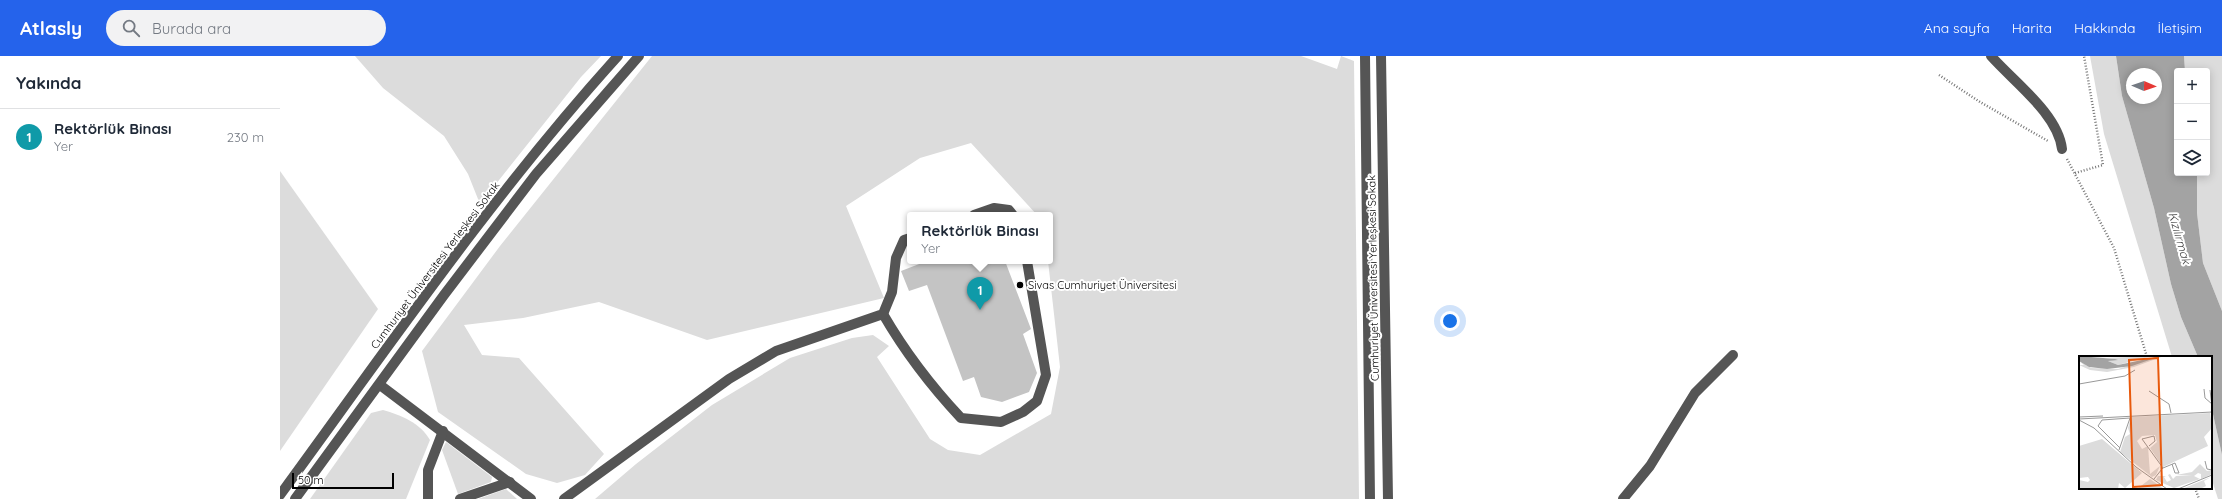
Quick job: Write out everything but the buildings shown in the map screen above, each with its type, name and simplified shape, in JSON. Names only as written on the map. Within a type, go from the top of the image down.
[{"type":"street","name":"Cumhuriyet Üniversitesi Yerleşkesi Sokak","points":[[280,495],[522,168],[576,103],[618,56]]},
{"type":"street","points":[[295,499],[380,385],[444,295],[536,174],[640,56]]},
{"type":"street","name":"Cumhuriyet Üniversitesi Yerleşkesi Sokak","points":[[1364,56],[1370,499]]},
{"type":"street","name":"Cumhuriyet Üniversitesi Yerleşkesi Sokak","points":[[1381,56],[1388,499]]},
{"type":"street","points":[[1991,56],[2054,125],[2061,140],[2062,149]]},
{"type":"street","points":[[983,212],[994,208],[1009,210],[1011,212]]},
{"type":"street","points":[[564,499],[729,379],[776,351],[883,314],[892,292],[896,258],[904,240],[907,239]]},
{"type":"street","points":[[883,314],[899,341],[932,387],[961,418],[1001,422],[1023,412],[1037,401],[1046,376],[1027,264]]},
{"type":"street","points":[[1624,499],[1650,466],[1695,393],[1733,355]]},
{"type":"street","points":[[380,385],[444,431],[531,499]]},
{"type":"street","points":[[428,499],[428,470],[444,431]]},
{"type":"street","points":[[460,499],[510,482]]},
{"type":"path","points":[[2075,173],[2103,165],[2084,56]]},
{"type":"path","points":[[1939,75],[1980,102],[2062,149],[2114,248],[2147,356]]},
{"type":"path","points":[[2195,489],[2199,499]]},
{"type":"shaded area","points":[[355,56],[601,56],[581,77],[480,204],[468,174],[444,136],[383,88]]},
{"type":"shaded area","points":[[652,56],[1301,56],[1337,69],[1341,56],[1354,61],[1359,499],[595,499],[636,464],[712,405],[790,358],[852,338],[873,335],[889,346],[877,357],[930,439],[948,450],[980,455],[1051,414],[1060,367],[1048,264],[1053,264],[1053,212],[1034,212],[971,143],[920,158],[846,206],[884,298],[707,340],[599,302],[523,318],[464,325],[482,355],[519,358],[604,454],[585,475],[557,483],[526,474],[438,412],[422,351],[500,246]]},
{"type":"shaded area","points":[[2090,56],[2116,56],[2122,96],[2154,208],[2171,284],[2181,317],[2198,356],[2172,356],[2104,134]]},
{"type":"shaded area","points":[[2184,56],[2222,56],[2222,311],[2203,263],[2197,213],[2197,176],[2210,176],[2210,68],[2185,68]]},
{"type":"shaded area","points":[[280,171],[378,309],[280,451]]},
{"type":"shaded area","points":[[383,410],[410,420],[426,434],[430,440],[406,499],[310,499],[371,413]]},
{"type":"shaded area","points":[[2212,410],[2222,455],[2222,499],[2218,499],[2212,480]]},
{"type":"shaded area","points":[[446,442],[492,477],[491,482],[458,494],[442,450]]},
{"type":"shaded area","points":[[506,489],[517,499],[478,499]]},
{"type":"water","name":"Kızılırmak","points":[[2116,56],[2184,56],[2185,68],[2174,68],[2174,176],[2197,176],[2197,213],[2203,263],[2222,311],[2222,455],[2212,410],[2212,356],[2198,356],[2181,317],[2171,284],[2154,208],[2122,96]]},
{"type":"place","name":"Sivas Cumhuriyet Üniversitesi","points":[[1020,285]]},
{"type":"place","name":"Rektörlük Binası","points":[[980,310]]}]
